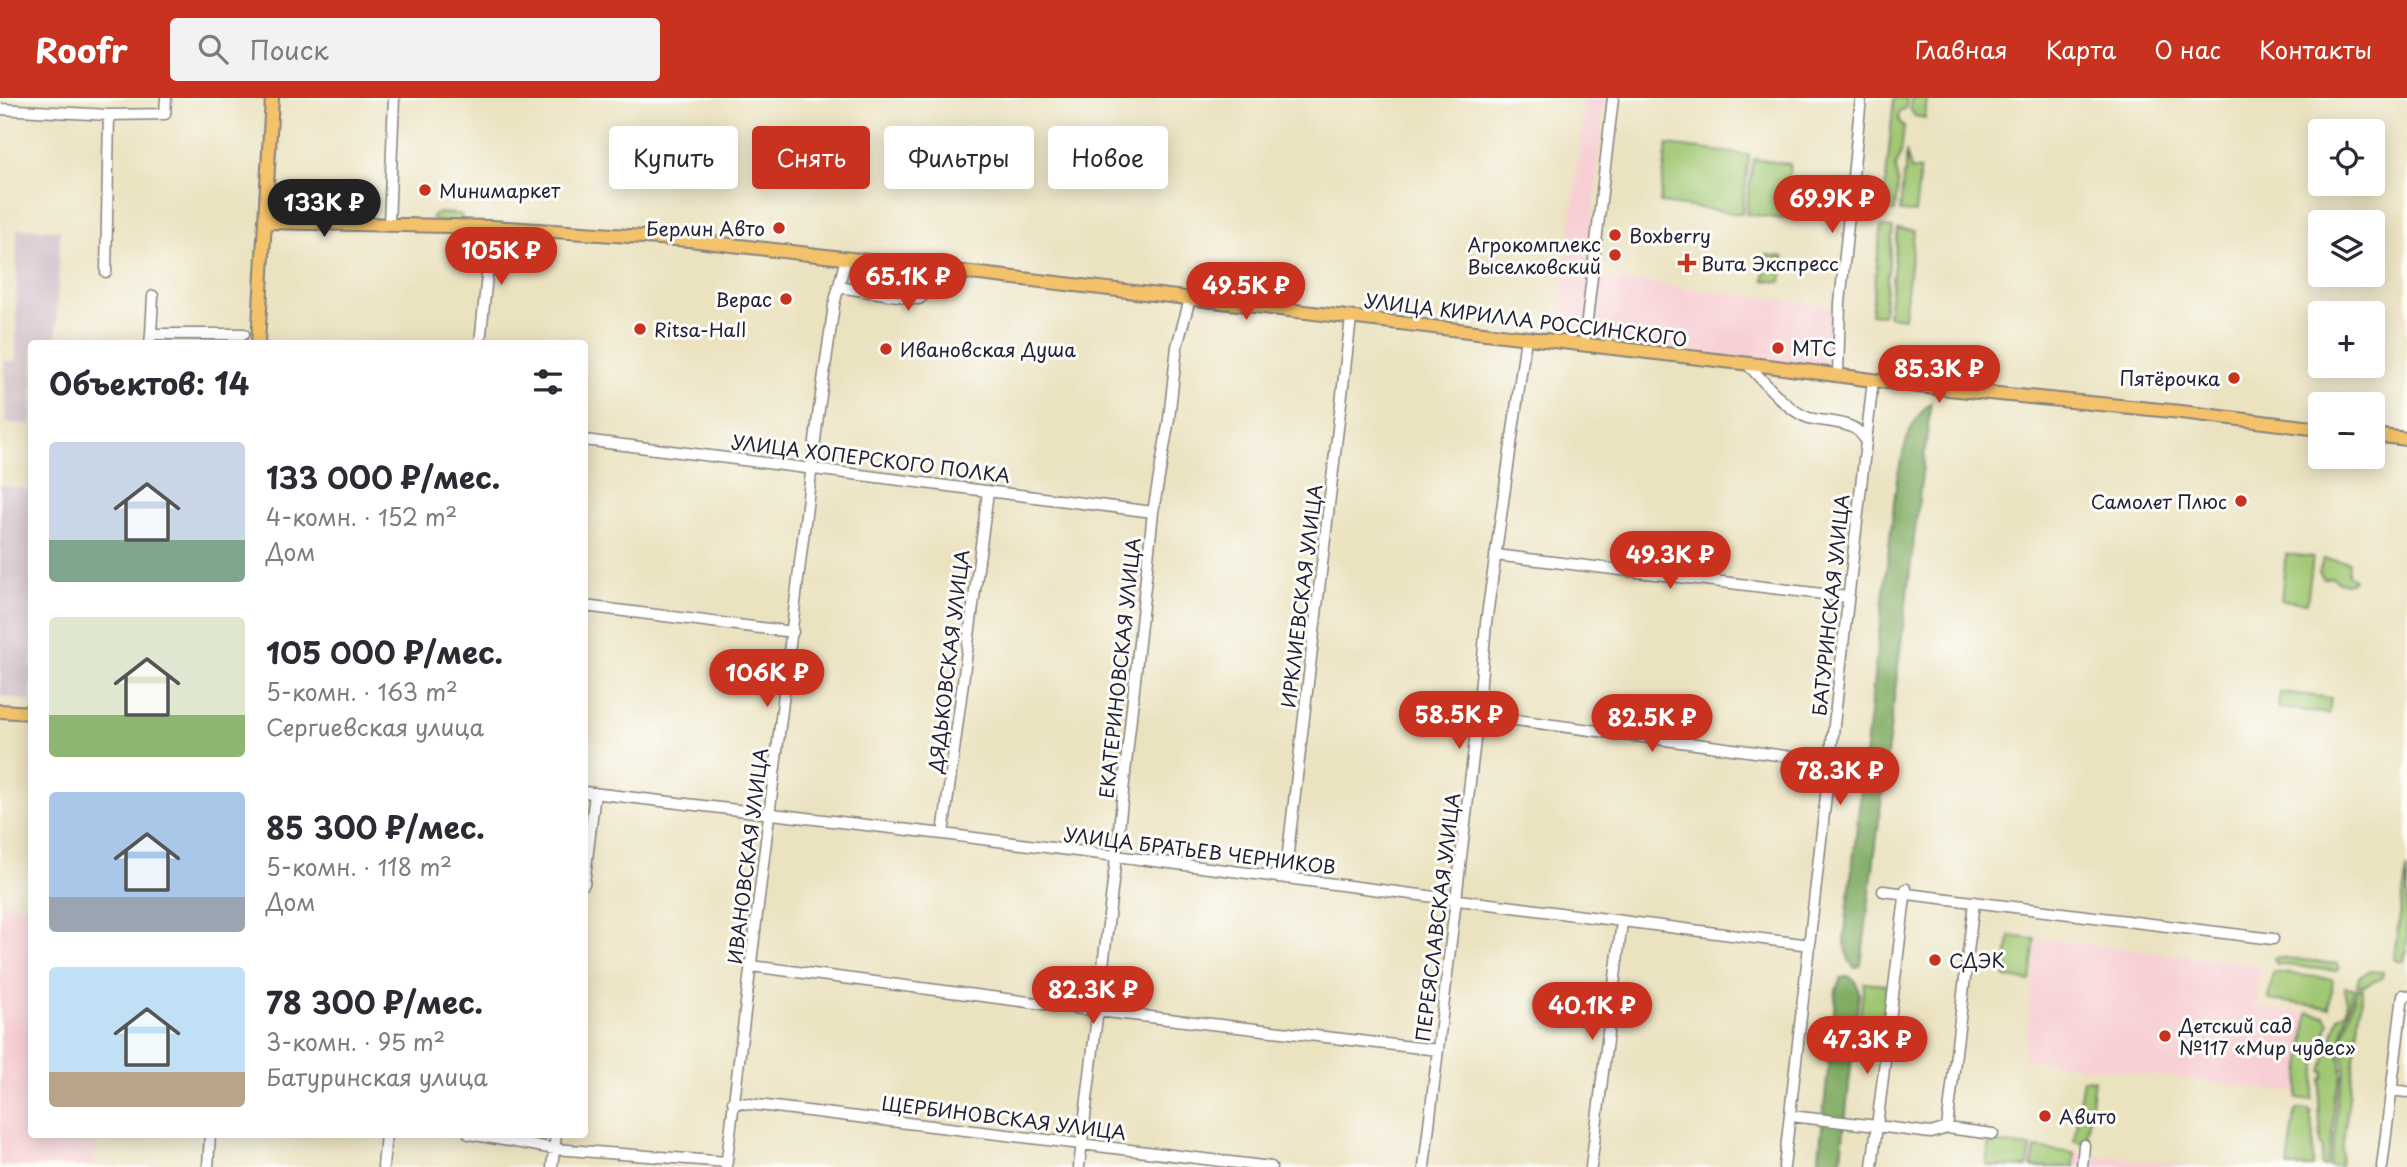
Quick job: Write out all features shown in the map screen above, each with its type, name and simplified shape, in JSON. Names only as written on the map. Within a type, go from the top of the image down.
[{"type":"main road","points":[[258,340],[272,98]]},
{"type":"main road","name":"УЛИЦА КИРИЛЛА РОССИНСКОГО","points":[[265,222],[492,227],[654,237],[1873,380],[2308,428]]},
{"type":"main road","points":[[2385,436],[2407,439]]},
{"type":"main road","points":[[0,711],[28,713]]},
{"type":"street","points":[[0,109],[109,115],[166,114],[166,98]]},
{"type":"street","points":[[389,224],[394,98]]},
{"type":"street","points":[[1584,345],[1613,98]]},
{"type":"street","points":[[1838,375],[1840,303],[1861,98]]},
{"type":"street","points":[[106,272],[109,115]]},
{"type":"street","points":[[480,340],[492,227]]},
{"type":"street","name":"ИВАНОВСКАЯ УЛИЦА","points":[[727,1165],[827,348],[846,258]]},
{"type":"street","points":[[838,288],[919,299],[936,285],[937,269]]},
{"type":"street","points":[[153,296],[150,338],[243,334]]},
{"type":"street","name":"ЕКАТЕРИНОВСКАЯ УЛИЦА","points":[[1079,1167],[1153,512],[1169,419],[1177,346],[1190,299]]},
{"type":"street","name":"ИРКЛИЕВСКАЯ УЛИЦА","points":[[1285,878],[1351,318]]},
{"type":"street","name":"ПЕРЕЯСЛАВСКАЯ УЛИЦА","points":[[1424,1167],[1457,901],[1486,623],[1526,338]]},
{"type":"street","points":[[1747,364],[1798,414],[1848,426],[1858,431],[1866,443]]},
{"type":"street","name":"БАТУРИНСКАЯ УЛИЦА","points":[[1784,1167],[1873,380]]},
{"type":"street","name":"УЛИЦА ХОПЕРСКОГО ПОЛКА","points":[[588,440],[1153,512]]},
{"type":"street","name":"ДЯДЬКОВСКАЯ УЛИЦА","points":[[943,834],[988,492]]},
{"type":"street","points":[[1495,555],[1849,597]]},
{"type":"street","points":[[588,606],[793,632]]},
{"type":"street","points":[[1478,715],[1830,762]]},
{"type":"street","points":[[588,823],[590,793]]},
{"type":"street","name":"УЛИЦА БРАТЬЕВ ЧЕРНИКОВ","points":[[590,793],[943,834],[1810,946]]},
{"type":"street","points":[[1883,891],[1905,891],[2273,939]]},
{"type":"street","points":[[1872,1167],[1905,891]]},
{"type":"street","points":[[1947,1128],[1974,902]]},
{"type":"street","points":[[1591,1167],[1622,922]]},
{"type":"street","points":[[751,966],[1098,1011],[1438,1050]]},
{"type":"street","points":[[2382,1167],[2405,995]]},
{"type":"street","points":[[2391,1090],[2407,1092]]},
{"type":"street","name":"ЩЕРБИНОВСКАЯ УЛИЦА","points":[[733,1102],[1271,1167]]},
{"type":"street","points":[[1791,1116],[1931,1132],[1947,1128],[1993,1134]]},
{"type":"street","points":[[208,1167],[210,1138]]},
{"type":"street","points":[[383,1167],[386,1138]]},
{"type":"street","points":[[492,1138],[555,1149],[727,1165]]},
{"type":"street","points":[[552,1167],[556,1138]]},
{"type":"street","points":[[2081,1167],[2084,1145]]},
{"type":"shaded area","points":[[1585,98],[1605,98],[1586,276],[1834,306],[1836,363],[1830,368],[1562,335],[1558,330]]},
{"type":"shaded area","points":[[17,228],[60,230],[56,340],[28,340],[28,424],[6,423],[5,361],[16,361]]},
{"type":"shaded area","points":[[0,485],[28,490],[28,701],[0,696]]},
{"type":"shaded area","points":[[0,903],[28,906],[28,1138],[97,1138],[93,1167],[0,1167]]},
{"type":"shaded area","name":"Детский сад №117 «Мир чудес»","points":[[2038,938],[2261,965],[2256,1007],[2308,1013],[2298,1093],[2023,1059]]},
{"type":"shaded area","points":[[1988,1142],[2195,1167],[1985,1167]]},
{"type":"green space","points":[[1894,98],[1907,98],[1906,108],[1898,116],[1904,126],[1901,153],[1896,167],[1898,185],[1895,211],[1883,210]]},
{"type":"green space","points":[[1911,98],[1927,98],[1925,118],[1915,116],[1910,109]]},
{"type":"green space","points":[[1667,145],[1749,155],[1742,214],[1660,203]]},
{"type":"green space","points":[[1906,151],[1911,169],[1920,170],[1915,213],[1900,212]]},
{"type":"green space","points":[[1753,159],[1790,164],[1783,219],[1746,214]]},
{"type":"green space","points":[[437,213],[458,214],[462,216],[462,223],[433,221],[432,216]]},
{"type":"green space","points":[[1881,227],[1893,228],[1883,315],[1871,314]]},
{"type":"green space","points":[[1898,229],[1914,231],[1904,318],[1888,316]]},
{"type":"green space","points":[[1766,255],[1784,257],[1781,282],[1764,280]]},
{"type":"green space","points":[[1931,402],[1861,965],[1855,968],[1849,961],[1844,939],[1897,477],[1912,427]]},
{"type":"green space","points":[[2286,554],[2313,557],[2307,603],[2281,600]]},
{"type":"green space","points":[[2323,559],[2349,562],[2348,575],[2354,579],[2352,582],[2346,584],[2332,577],[2324,579],[2319,573]]},
{"type":"green space","points":[[2280,692],[2331,698],[2329,714],[2278,708]]},
{"type":"green space","points":[[2407,868],[2407,953],[2404,953],[2404,960],[2400,962],[2395,960],[2394,955]]},
{"type":"green space","points":[[2010,936],[2035,939],[2030,981],[2005,978]]},
{"type":"green space","points":[[2274,958],[2337,964],[2340,968],[2336,971],[2277,964]]},
{"type":"green space","points":[[2369,971],[2383,972],[2382,978],[2364,986],[2357,985],[2359,977]]},
{"type":"green space","points":[[2273,972],[2333,979],[2329,1008],[2269,1000]]},
{"type":"green space","points":[[1849,976],[1856,981],[1859,993],[1840,1167],[1818,1167],[1836,990],[1841,978]]},
{"type":"green space","points":[[1864,983],[1887,985],[1882,1028],[1859,1025]]},
{"type":"green space","points":[[2345,987],[2354,988],[2339,1045],[2342,1075],[2334,1096],[2333,1133],[2326,1167],[2321,1166],[2321,1079],[2339,1016],[2347,1007]]},
{"type":"green space","points":[[2357,988],[2363,989],[2340,1167],[2329,1167],[2336,1131],[2337,1096],[2345,1073],[2342,1042]]},
{"type":"green space","points":[[2308,1013],[2325,1016],[2329,1023],[2318,1059],[2312,1100],[2297,1098]]},
{"type":"green space","points":[[1861,1033],[1881,1036],[1879,1055],[1859,1053]]},
{"type":"green space","points":[[2083,1079],[2094,1080],[2090,1110],[2078,1108]]},
{"type":"green space","points":[[2297,1109],[2309,1110],[2312,1114],[2313,1167],[2288,1167]]},
{"type":"green space","points":[[2078,1112],[2090,1113],[2086,1143],[2074,1141]]},
{"type":"green space","points":[[1989,1142],[2031,1147],[2028,1167],[1986,1166]]},
{"type":"green space","points":[[2035,1148],[2075,1153],[2074,1167],[2032,1167]]},
{"type":"place","name":"Минимаркет","points":[[425,190]]},
{"type":"place","name":"Берлин Авто","points":[[779,228]]},
{"type":"place","name":"Boxberry","points":[[1615,235]]},
{"type":"place","name":"Агрокомплекс Выселковский","points":[[1615,255]]},
{"type":"place","name":"Вита Экспресс","points":[[1687,263]]},
{"type":"place","name":"Верас","points":[[786,299]]},
{"type":"place","name":"Ritsa-Hall","points":[[640,329]]},
{"type":"place","name":"МТС","points":[[1778,348]]},
{"type":"place","name":"Ивановская Душа","points":[[886,349]]},
{"type":"place","name":"Пятёрочка","points":[[2234,378]]},
{"type":"place","name":"Самолет Плюс","points":[[2241,501]]},
{"type":"place","name":"СДЭК","points":[[1935,960]]},
{"type":"place","name":"Детский сад №117 «Мир чудес»","points":[[2165,1036]]},
{"type":"place","name":"Авито","points":[[2045,1116]]}]
